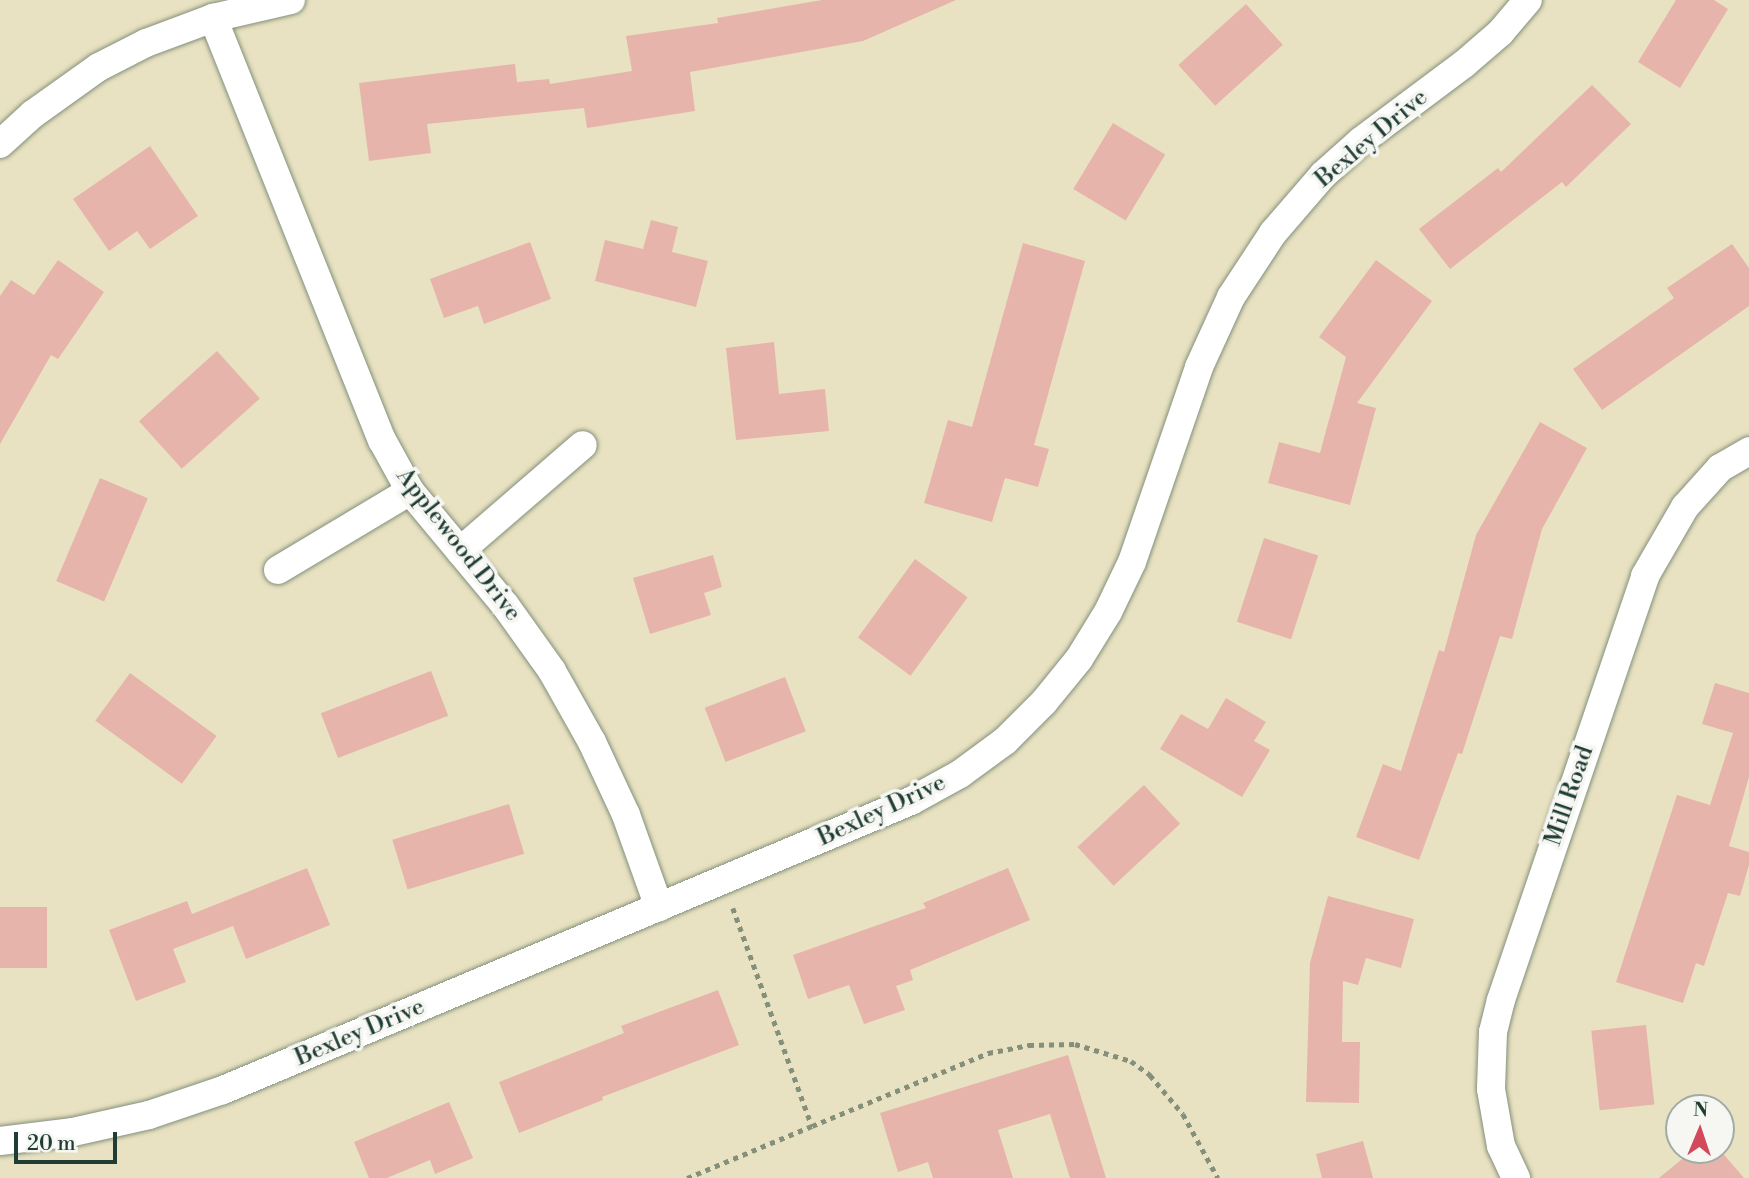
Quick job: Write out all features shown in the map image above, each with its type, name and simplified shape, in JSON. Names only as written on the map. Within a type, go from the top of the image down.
[{"type":"street","points":[[0,144],[33,114],[99,68],[146,43],[212,18],[291,0]]},
{"type":"street","name":"Bexley Drive","points":[[0,1141],[73,1132],[123,1121],[223,1090],[911,801],[960,774],[1005,741],[1044,702],[1079,659],[1108,612],[1142,537],[1199,367],[1231,297],[1273,233],[1323,175],[1361,141],[1464,64],[1500,33],[1528,0]]},
{"type":"street","name":"Applewood Drive","points":[[212,18],[377,428],[410,491],[506,606],[552,671],[592,742],[626,816],[659,907]]},
{"type":"street","points":[[460,551],[583,445]]},
{"type":"street","name":"Mill Road","points":[[1516,1178],[1501,1146],[1491,1089],[1493,1032],[1501,1000],[1645,576],[1685,508],[1720,468],[1749,451]]},
{"type":"street","points":[[278,570],[410,491]]},
{"type":"path","points":[[732,905],[812,1126]]},
{"type":"path","points":[[687,1178],[988,1054],[1029,1045],[1075,1044],[1131,1061],[1150,1075],[1183,1114],[1218,1178]]},
{"type":"building","points":[[822,0],[956,0],[863,41],[690,72],[695,111],[587,128],[584,108],[427,124],[431,153],[369,161],[359,83],[515,64],[517,82],[549,79],[550,84],[632,71],[626,36],[718,23],[717,18]]},
{"type":"building","points":[[1676,0],[1714,0],[1728,9],[1680,88],[1638,62]]},
{"type":"building","points":[[1246,4],[1283,45],[1215,106],[1178,65]]},
{"type":"building","points":[[1592,85],[1631,124],[1566,187],[1562,182],[1450,269],[1419,229],[1498,168],[1501,172]]},
{"type":"building","points":[[1113,123],[1165,154],[1126,220],[1073,189]]},
{"type":"building","points":[[150,146],[198,216],[150,249],[137,231],[109,251],[73,199]]},
{"type":"building","points":[[651,220],[678,227],[672,252],[708,261],[696,307],[595,281],[605,240],[643,249]]},
{"type":"building","points":[[530,242],[551,299],[484,324],[478,306],[444,318],[430,279]]},
{"type":"building","points":[[1023,243],[1085,261],[1034,445],[1049,449],[1038,487],[1005,478],[992,522],[924,503],[948,420],[972,427]]},
{"type":"building","points":[[1732,244],[1749,268],[1749,306],[1602,410],[1573,369],[1674,298],[1667,288]]},
{"type":"building","points":[[58,260],[104,292],[58,359],[51,355],[0,444],[0,296],[11,280],[34,295]]},
{"type":"building","points":[[1376,260],[1432,301],[1357,403],[1376,408],[1350,505],[1268,483],[1279,442],[1320,453],[1346,357],[1319,337]]},
{"type":"building","points":[[774,342],[779,394],[825,389],[829,431],[736,440],[726,348]]},
{"type":"building","points":[[217,351],[260,399],[182,469],[139,421]]},
{"type":"building","points":[[1540,422],[1587,448],[1542,529],[1512,639],[1500,636],[1462,754],[1458,753],[1419,860],[1356,837],[1383,764],[1401,771],[1439,650],[1444,652],[1476,535]]},
{"type":"building","points":[[100,478],[148,498],[104,601],[56,581]]},
{"type":"building","points":[[1264,538],[1318,556],[1291,639],[1237,622]]},
{"type":"building","points":[[713,555],[722,587],[704,593],[711,615],[650,634],[633,578]]},
{"type":"building","points":[[915,559],[968,597],[911,676],[858,637]]},
{"type":"building","points":[[431,671],[448,716],[338,758],[321,713]]},
{"type":"building","points":[[130,673],[217,736],[182,784],[95,721]]},
{"type":"building","points":[[785,677],[806,731],[725,762],[705,708]]},
{"type":"building","points":[[1715,683],[1749,693],[1749,777],[1729,846],[1749,852],[1749,865],[1740,896],[1728,893],[1704,966],[1696,963],[1683,1003],[1616,982],[1677,795],[1710,805],[1733,733],[1702,724]]},
{"type":"building","points":[[1226,698],[1266,722],[1254,741],[1270,750],[1242,797],[1160,749],[1181,714],[1208,729]]},
{"type":"building","points":[[1144,785],[1180,824],[1114,886],[1077,847]]},
{"type":"building","points":[[509,804],[524,854],[408,889],[392,840]]},
{"type":"building","points":[[307,868],[330,925],[246,959],[233,926],[173,949],[186,982],[136,1001],[109,930],[187,901],[192,914]]},
{"type":"building","points":[[1008,868],[1030,920],[910,970],[913,980],[896,986],[905,1010],[864,1024],[849,985],[808,999],[793,955],[926,908],[923,903]]},
{"type":"building","points":[[1328,896],[1414,919],[1401,968],[1366,958],[1358,985],[1343,981],[1342,1042],[1360,1042],[1359,1103],[1306,1102],[1310,963]]},
{"type":"building","points":[[0,907],[47,907],[47,968],[0,968]]},
{"type":"building","points":[[718,990],[739,1045],[602,1097],[603,1100],[519,1133],[499,1082],[624,1033],[621,1026]]},
{"type":"building","points":[[1646,1025],[1654,1105],[1600,1110],[1591,1031]]},
{"type":"building","points":[[1068,1055],[1106,1178],[1070,1178],[1050,1114],[998,1130],[1013,1178],[933,1178],[928,1162],[898,1172],[880,1113]]},
{"type":"building","points":[[449,1102],[473,1158],[435,1174],[430,1160],[387,1178],[369,1178],[354,1142]]},
{"type":"building","points":[[1363,1141],[1373,1178],[1322,1178],[1316,1154]]},
{"type":"building","points":[[1676,1164],[1732,1164],[1744,1178],[1659,1178]]}]
